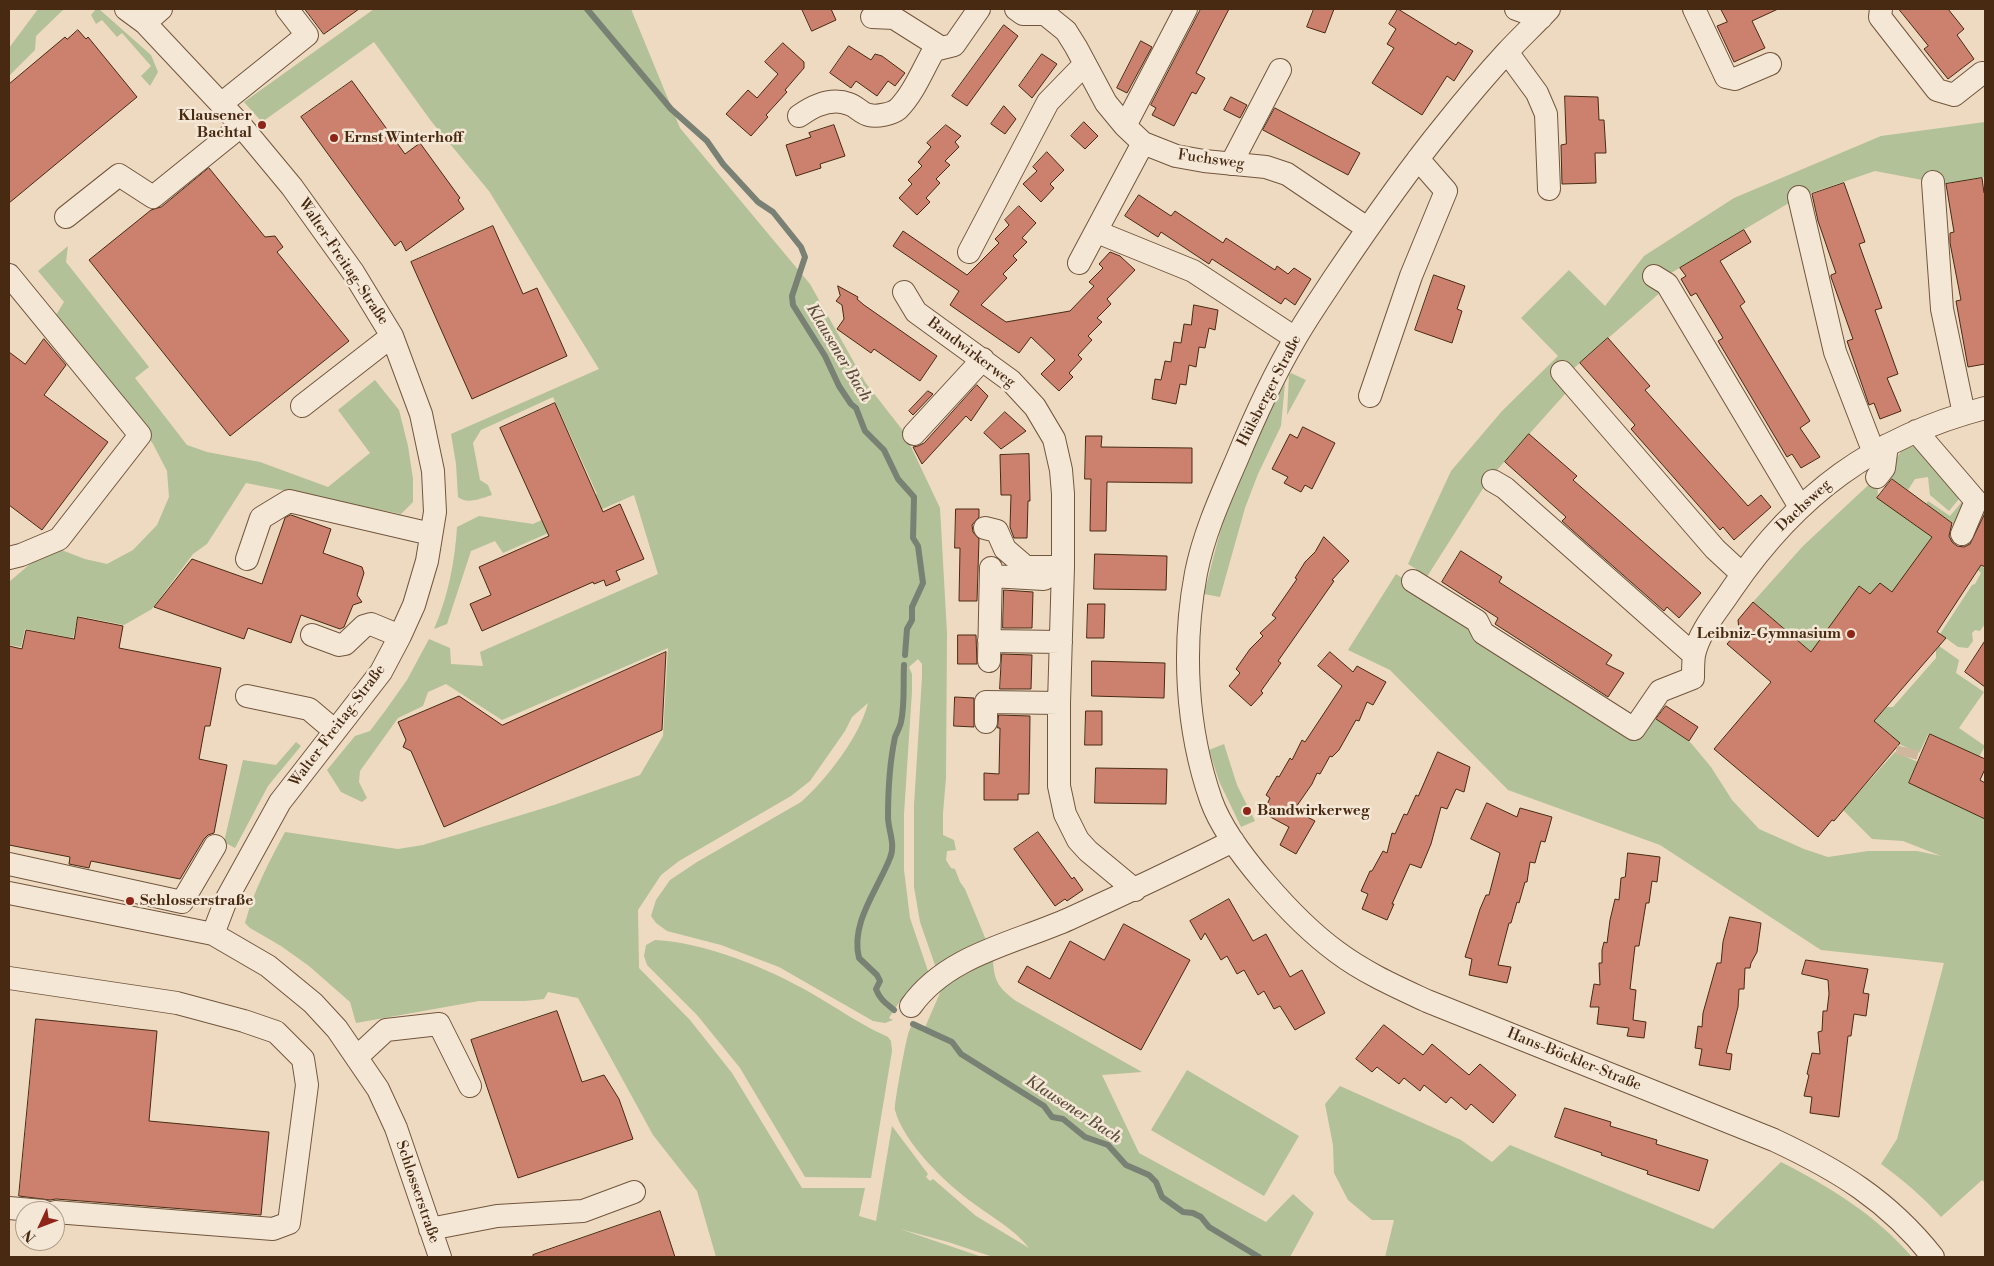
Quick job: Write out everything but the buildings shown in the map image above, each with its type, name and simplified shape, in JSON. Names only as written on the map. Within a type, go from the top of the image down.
[{"type":"street","name":"Walter-Freitag-Straße","points":[[126,9],[153,16],[221,104],[292,187],[353,272],[392,336],[421,414],[431,461],[435,512],[427,561],[414,605],[400,636],[381,672],[280,802],[226,900],[213,934]]},
{"type":"street","points":[[221,104],[308,34],[287,9]]},
{"type":"street","points":[[799,116],[814,106],[832,102],[849,104],[868,115],[881,115],[896,110],[908,98],[934,50],[954,45],[979,9]]},
{"type":"street","name":"Fuchsweg","points":[[1016,9],[1023,14],[1059,15],[1106,103],[1125,126],[1143,143],[1176,156],[1204,162],[1266,167],[1287,174],[1367,228]]},
{"type":"street","points":[[1125,126],[1186,9]]},
{"type":"street","points":[[1516,9],[1545,13]]},
{"type":"street","points":[[1694,9],[1726,77],[1735,79],[1770,64]]},
{"type":"street","points":[[1881,9],[1880,17],[1937,90],[1954,95],[1982,73]]},
{"type":"street","name":"Hülsberger Straße","points":[[1234,841],[1211,800],[1197,749],[1192,719],[1188,655],[1191,603],[1196,570],[1219,499],[1259,406],[1295,338],[1367,228],[1445,124],[1507,52],[1545,13]]},
{"type":"street","points":[[872,17],[894,18],[940,47]]},
{"type":"street","points":[[1507,52],[1537,93],[1546,114],[1550,189]]},
{"type":"street","points":[[969,252],[1048,102],[1085,64]]},
{"type":"street","points":[[1231,164],[1280,70]]},
{"type":"street","points":[[66,217],[119,174],[153,197],[241,126]]},
{"type":"street","points":[[1079,263],[1143,143]]},
{"type":"street","points":[[1370,396],[1411,276],[1446,191],[1418,159]]},
{"type":"street","points":[[1933,182],[1942,309],[1964,414]]},
{"type":"street","points":[[1799,197],[1835,352],[1880,449],[1884,468],[1877,477]]},
{"type":"street","points":[[1097,232],[1193,271],[1295,338]]},
{"type":"street","points":[[9,275],[140,435],[59,539],[9,558]]},
{"type":"street","points":[[1654,276],[1667,284],[1800,507]]},
{"type":"street","name":"Bandwirkerweg","points":[[904,292],[916,312],[1012,381],[1035,407],[1054,439],[1061,470],[1063,494],[1059,786],[1067,819],[1078,840],[1088,851],[1135,890]]},
{"type":"street","points":[[302,406],[392,336]]},
{"type":"street","points":[[914,434],[982,359]]},
{"type":"street","points":[[1562,372],[1715,550],[1742,574]]},
{"type":"street","name":"Dachsweg","points":[[1413,581],[1477,621],[1483,633],[1634,729],[1660,691],[1693,678],[1694,655],[1700,638],[1742,574],[1768,540],[1800,507],[1838,475],[1880,449],[1916,431],[1985,408]]},
{"type":"street","points":[[1916,431],[1976,501],[1962,534]]},
{"type":"street","points":[[1493,480],[1505,488],[1694,655]]},
{"type":"street","points":[[247,559],[261,518],[289,501],[431,534]]},
{"type":"street","points":[[985,528],[997,531],[1005,549],[1026,567],[1063,573]]},
{"type":"street","points":[[1061,642],[989,651],[991,572],[1063,573]]},
{"type":"street","points":[[312,635],[340,645],[346,644],[364,626],[371,624],[400,636]]},
{"type":"street","points":[[247,696],[309,709],[335,731]]},
{"type":"street","points":[[986,722],[986,702],[1059,703]]},
{"type":"street","points":[[911,1006],[936,981],[960,964],[1135,890],[1234,841]]},
{"type":"street","name":"Hans-Böckler-Straße","points":[[1234,841],[1269,886],[1309,930],[1339,954],[1385,982],[1427,1001],[1774,1140],[1811,1157],[1848,1179],[1881,1203],[1906,1225],[1932,1257]]},
{"type":"street","points":[[9,864],[182,902],[215,846]]},
{"type":"street","name":"Schlosserstraße","points":[[9,893],[213,934],[268,966],[313,1003],[358,1056],[378,1089],[396,1128],[440,1257]]},
{"type":"street","points":[[9,978],[177,1003],[244,1020],[276,1032],[303,1059],[307,1085],[289,1223],[273,1229],[65,1213]]},
{"type":"street","points":[[358,1056],[386,1030],[439,1024],[470,1086]]},
{"type":"street","points":[[430,1229],[497,1216],[583,1211],[634,1192]]},
{"type":"green space","points":[[38,9],[64,9],[36,36],[35,50],[9,76],[9,48]]},
{"type":"green space","points":[[96,9],[99,9],[151,55],[158,72],[150,86],[141,76],[151,66],[122,33],[117,37],[102,20],[96,24],[91,15]]},
{"type":"green space","points":[[374,9],[631,9],[680,128],[810,284],[865,382],[904,432],[940,508],[947,633],[946,778],[943,835],[954,840],[956,850],[947,851],[946,860],[951,868],[955,869],[965,889],[986,940],[936,968],[920,922],[914,887],[914,805],[922,677],[922,664],[918,659],[909,667],[912,674],[912,691],[904,814],[904,870],[910,918],[929,974],[903,1003],[900,1001],[889,1018],[893,1020],[885,1023],[873,1021],[779,967],[721,945],[667,931],[656,923],[651,916],[656,900],[670,880],[697,862],[801,802],[832,769],[850,743],[864,716],[868,703],[852,717],[845,731],[810,781],[791,796],[679,861],[661,875],[638,910],[639,968],[690,1020],[732,1073],[802,1188],[865,1188],[859,1216],[876,1221],[892,1126],[928,1174],[926,1177],[930,1181],[933,1179],[976,1216],[1029,1248],[1010,1230],[962,1195],[939,1174],[907,1135],[895,1110],[905,1046],[912,1025],[923,1032],[943,986],[993,960],[996,979],[1005,992],[1016,1001],[1142,1072],[1102,1075],[1139,1153],[1266,1222],[1293,1194],[1314,1213],[1290,1257],[993,1257],[900,1229],[982,1257],[716,1257],[697,1191],[653,1135],[578,998],[548,992],[544,999],[479,1001],[356,1023],[350,1002],[309,966],[245,923],[257,888],[285,832],[398,849],[423,845],[554,805],[640,775],[663,736],[668,648],[502,720],[446,684],[428,692],[423,706],[398,718],[360,771],[359,782],[367,798],[362,802],[341,792],[327,770],[355,736],[370,731],[407,680],[429,639],[450,648],[451,664],[483,666],[480,652],[658,574],[634,495],[503,553],[495,541],[471,551],[447,624],[434,629],[450,579],[457,527],[479,516],[533,524],[597,494],[553,397],[481,430],[473,443],[480,480],[488,485],[492,495],[470,501],[458,497],[456,464],[451,434],[599,369],[489,191],[431,121],[374,42],[262,122],[244,102]]},
{"type":"green space","points":[[1985,122],[1985,177],[1939,185],[1933,182],[1875,171],[1799,197],[1666,276],[1670,284],[1565,376],[1573,385],[1489,479],[1423,583],[1417,580],[1416,569],[1408,564],[1451,471],[1502,411],[1558,356],[1521,318],[1569,270],[1605,306],[1644,256],[1734,198],[1881,136]]},
{"type":"green space","points":[[68,246],[66,262],[149,367],[135,378],[187,445],[207,452],[260,462],[328,487],[370,453],[338,410],[375,380],[399,410],[408,446],[413,479],[413,502],[401,514],[246,483],[207,544],[193,554],[152,609],[124,625],[78,616],[73,638],[25,629],[21,647],[9,645],[9,582],[51,546],[85,559],[107,564],[133,550],[157,525],[169,497],[167,471],[153,444],[56,315],[64,302],[38,271]]},
{"type":"green space","points":[[1291,373],[1306,380],[1287,415],[1289,375]]},
{"type":"green space","points":[[1285,383],[1281,426],[1258,474],[1245,508],[1220,597],[1204,594],[1228,506],[1238,480]]},
{"type":"green space","points":[[1920,443],[1963,494],[1949,511],[1930,495],[1928,477],[1915,479],[1908,490],[1886,474],[1902,450]]},
{"type":"green space","points":[[1877,477],[1878,498],[1932,537],[1893,592],[1887,588],[1878,600],[1859,586],[1810,655],[1809,650],[1753,602],[1803,546]]},
{"type":"green space","points":[[1966,497],[1958,527],[1926,504],[1928,501],[1950,516]]},
{"type":"green space","points":[[1979,564],[1985,569],[1985,624],[1980,631],[1975,630],[1972,633],[1973,641],[1968,648],[1958,647],[1940,634],[1972,585],[1975,584],[1981,573],[1976,568]]},
{"type":"green space","points":[[1396,574],[1474,624],[1636,736],[1650,715],[1691,743],[1711,767],[1732,800],[1759,829],[1804,849],[1828,857],[1868,851],[1917,851],[1941,856],[1903,841],[1872,839],[1843,810],[1895,752],[1918,762],[1909,783],[1985,819],[1985,1183],[1982,1180],[1941,1217],[1912,1189],[1881,1164],[1897,1139],[1944,963],[1821,950],[1660,845],[1508,790],[1390,670],[1348,650]]},
{"type":"green space","points":[[1939,646],[1959,660],[1956,673],[1984,692],[1959,728],[1985,746],[1979,757],[1929,733],[1919,753],[1901,745],[1884,729],[1871,724],[1887,707],[1893,707],[1936,658],[1936,649]]},
{"type":"green space","points":[[296,742],[301,746],[268,786],[235,848],[224,842],[243,760],[276,765]]},
{"type":"green space","points":[[1224,744],[1237,785],[1255,821],[1241,827],[1219,781],[1209,750]]},
{"type":"green space","points":[[655,940],[675,942],[716,951],[756,966],[811,993],[888,1037],[891,1041],[892,1051],[871,1178],[805,1177],[740,1068],[697,1015],[647,965],[644,956],[646,945]]},
{"type":"green space","points":[[1187,1070],[1299,1136],[1264,1196],[1151,1130]]},
{"type":"green space","points":[[1340,1086],[1461,1140],[1492,1162],[1510,1145],[1713,1229],[1781,1162],[1817,1181],[1868,1215],[1912,1257],[1385,1257],[1394,1220],[1372,1220],[1348,1200],[1334,1173],[1333,1145],[1325,1104]]},
{"type":"waterway","name":"Klausener Bach","points":[[587,9],[671,109],[707,141],[723,164],[758,202],[773,212],[801,247],[805,257],[792,296],[793,305],[825,356],[839,386],[851,404],[856,408],[865,431],[884,450],[898,479],[914,497],[913,538],[918,546],[923,583],[912,607],[912,620],[907,629],[905,655]]},
{"type":"waterway","name":"Klausener Bach","points":[[894,1010],[879,996],[876,989],[880,981],[877,975],[859,958],[857,945],[862,919],[892,853],[888,822],[889,787],[893,746],[902,715],[904,665]]},
{"type":"waterway","name":"Klausener Bach","points":[[913,1024],[952,1042],[961,1054],[1044,1106],[1052,1117],[1063,1119],[1085,1137],[1108,1145],[1126,1165],[1149,1175],[1156,1182],[1162,1197],[1183,1212],[1193,1213],[1201,1217],[1209,1227],[1259,1257]]},
{"type":"tunnel","points":[[1906,757],[1908,748]]},
{"type":"place","name":"Klausener Bachtal","points":[[262,125]]},
{"type":"place","name":"Ernst Winterhoff","points":[[334,138]]},
{"type":"place","name":"Leibniz-Gymnasium","points":[[1851,634]]},
{"type":"place","name":"Bandwirkerweg","points":[[1247,811]]},
{"type":"place","name":"Schlosserstraße","points":[[130,901]]}]
